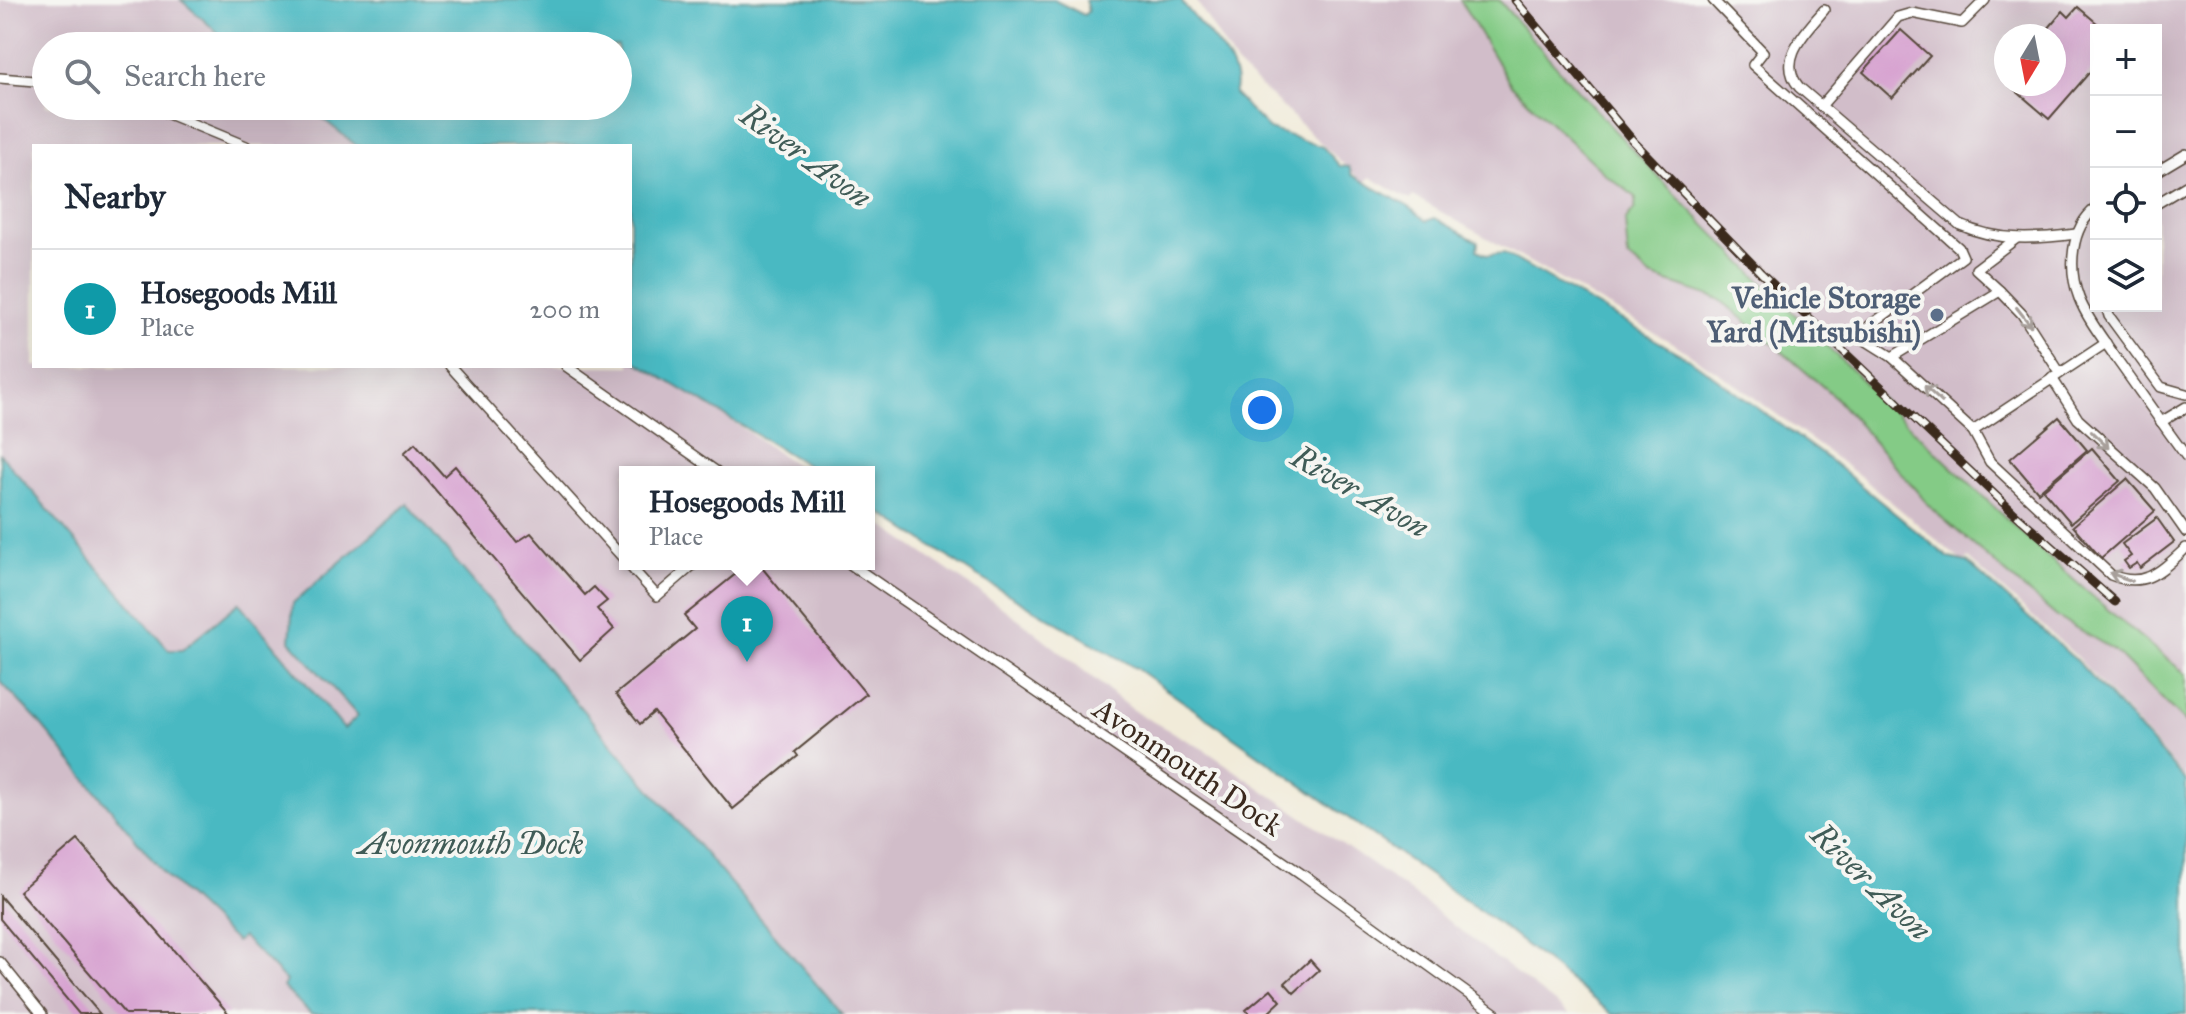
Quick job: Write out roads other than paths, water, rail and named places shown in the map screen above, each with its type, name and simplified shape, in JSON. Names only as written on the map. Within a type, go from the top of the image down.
[{"type":"lane","points":[[1713,0],[1763,52],[1753,65],[1959,248],[1963,257],[1857,335],[1892,357],[1973,431],[1990,462],[2111,575],[2127,581],[2142,581],[2186,548]]},
{"type":"lane","points":[[1821,106],[1898,17],[1912,13],[1962,23],[1985,0]]},
{"type":"lane","points":[[1824,10],[1793,51],[1788,68],[1799,87],[1953,221],[1977,232],[2034,240],[2076,234]]},
{"type":"lane","points":[[0,78],[32,81]]},
{"type":"lane","points":[[183,120],[241,144]]},
{"type":"lane","points":[[2162,168],[2186,154]]},
{"type":"lane","points":[[2162,200],[2186,186]]},
{"type":"lane","points":[[2090,214],[2081,222],[2076,234],[2075,283],[2084,308],[2186,456]]},
{"type":"lane","points":[[2017,238],[1976,269],[2022,314],[2078,419],[2155,488],[2186,532]]},
{"type":"lane","points":[[1892,357],[2000,291]]},
{"type":"lane","points":[[2108,312],[2161,387],[2186,394]]},
{"type":"lane","points":[[1973,431],[2106,343]]},
{"type":"lane","points":[[452,368],[619,553]]},
{"type":"lane","points":[[569,368],[708,466]]},
{"type":"lane","points":[[2161,422],[2186,407]]},
{"type":"lane","points":[[634,570],[657,596],[687,570]]},
{"type":"lane","name":"Avonmouth Dock","points":[[859,570],[1303,875],[1496,1014]]},
{"type":"lane","points":[[0,962],[42,1014]]},
{"type":"water","name":"River Avon","points":[[181,0],[1054,0],[1084,15],[1088,11],[1085,0],[1181,0],[1227,57],[1236,82],[1234,94],[1269,129],[1323,147],[1340,166],[1349,167],[1352,175],[1409,207],[1426,221],[1435,218],[1478,242],[1477,250],[1488,255],[1504,253],[1694,362],[1831,461],[1949,558],[1967,562],[2079,663],[2186,781],[2186,1014],[1612,1014],[1500,925],[1137,669],[975,575],[875,509],[875,466],[808,466],[632,359],[632,144],[354,144],[324,120],[632,120],[632,32],[217,32]]},
{"type":"water","name":"Avonmouth Dock","points":[[0,454],[169,650],[182,650],[239,603],[344,729],[358,716],[290,641],[293,603],[407,504],[842,1014],[311,1014],[283,987],[286,981],[243,937],[236,942],[166,876],[38,721],[0,681]]},
{"type":"railway","points":[[1515,0],[1634,142],[1761,273],[2013,512],[2115,602]]},
{"type":"place","name":"Vehicle Storage Yard (Mitsubishi)","points":[[1937,315]]},
{"type":"place","name":"Hosegoods Mill","points":[[747,662]]}]
